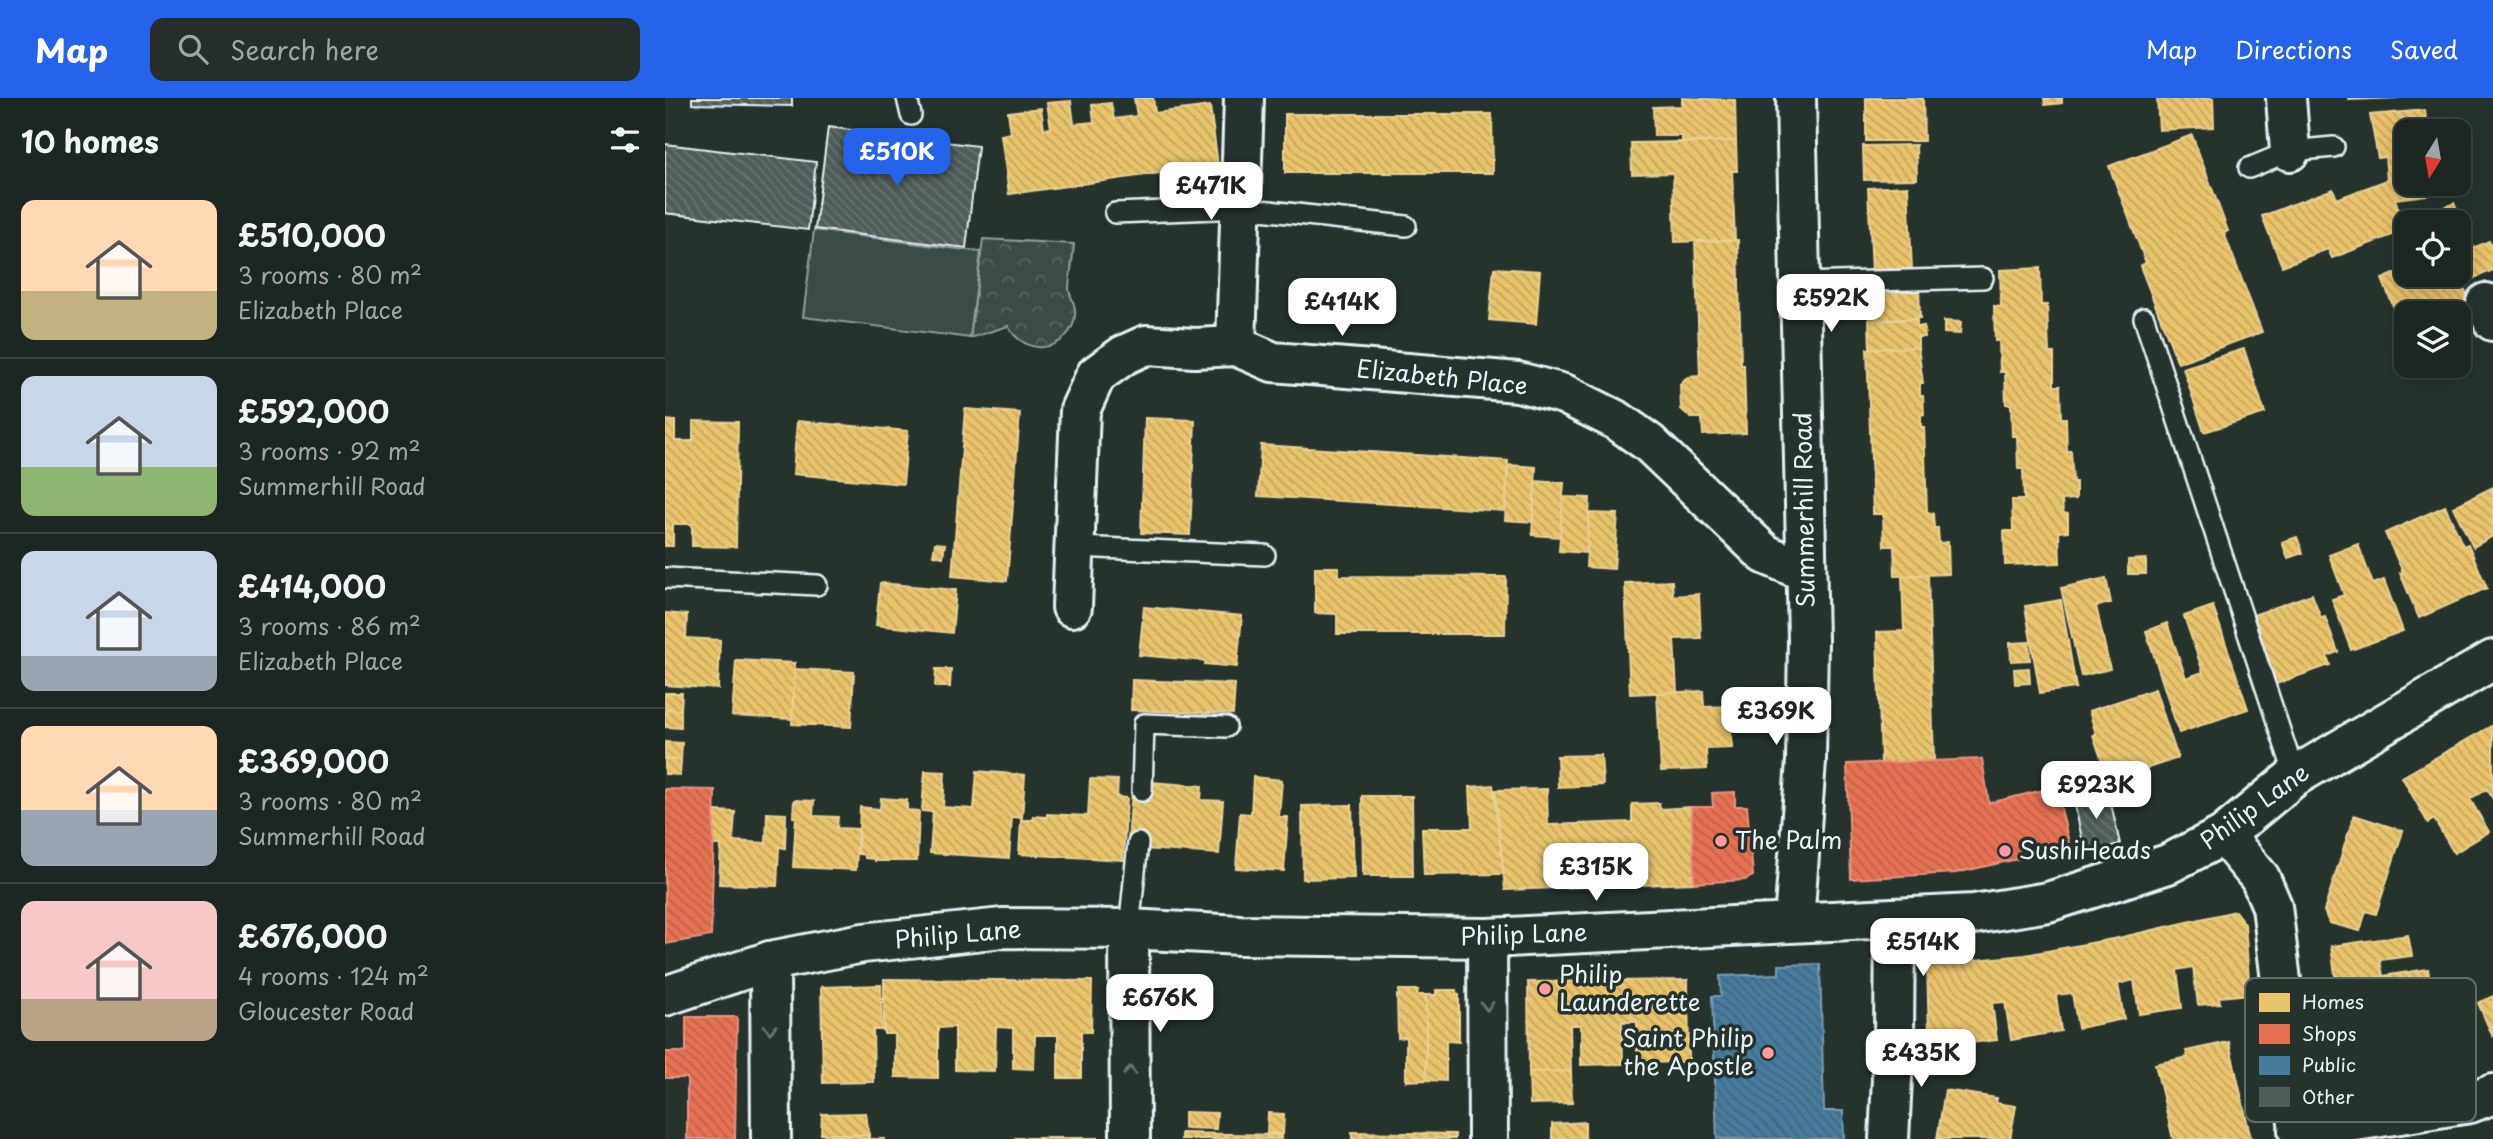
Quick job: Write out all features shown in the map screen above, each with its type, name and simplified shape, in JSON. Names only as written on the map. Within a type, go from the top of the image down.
[{"type":"street","points":[[1236,346],[1244,98]]},
{"type":"street","name":"Summerhill Road","points":[[1794,922],[1806,761],[1808,640],[1796,98]]},
{"type":"street","points":[[2286,98],[2290,151]]},
{"type":"street","name":"Elizabeth Place","points":[[1072,607],[1080,410],[1096,376],[1124,355],[1146,345],[1195,348],[1236,346],[1273,362],[1518,382],[1564,394],[1618,421],[1649,443],[1765,554],[1805,572]]},
{"type":"street","name":"Philip Lane","points":[[665,996],[770,961],[863,943],[1002,928],[1487,938],[1974,914],[2047,902],[2168,864],[2224,835],[2295,776],[2493,660]]},
{"type":"street","points":[[2224,835],[2260,878],[2272,906],[2280,978]]},
{"type":"street","points":[[1889,1139],[1894,1037],[1895,919]]},
{"type":"street","points":[[1129,929],[1130,1139]]},
{"type":"street","points":[[1487,938],[1488,1139]]},
{"type":"street","points":[[770,961],[771,1139]]},
{"type":"street","points":[[2476,1101],[2493,1094]]},
{"type":"street","points":[[2299,1135],[2368,1122]]},
{"type":"lane","points":[[2249,168],[2290,151],[2335,147]]},
{"type":"lane","points":[[1115,213],[1242,208],[1406,226]]},
{"type":"lane","points":[[1800,283],[1983,278]]},
{"type":"lane","points":[[2144,318],[2295,776]]},
{"type":"lane","points":[[1076,547],[1265,555]]},
{"type":"lane","points":[[665,578],[817,585]]},
{"type":"lane","points":[[1142,791],[1144,724],[1226,727]]},
{"type":"lane","points":[[1129,929],[1138,843]]},
{"type":"green space","points":[[814,230],[981,252],[970,338],[803,317]]},
{"type":"green space","points":[[983,239],[1074,244],[1069,288],[1075,317],[1065,337],[1053,345],[1038,347],[1020,340],[1008,326],[970,338]]},
{"type":"building: Homes","points":[[1134,98],[1153,98],[1155,113],[1210,106],[1218,165],[1009,194],[1001,135],[1011,133],[1008,112],[1041,108],[1044,129],[1051,128],[1047,103],[1071,101],[1074,124],[1094,122],[1092,105],[1111,103],[1114,119],[1137,116]]},
{"type":"building: Homes","points":[[1682,98],[1735,100],[1736,141],[1682,143],[1682,136],[1654,136],[1653,107],[1682,106]]},
{"type":"building: Homes","points":[[1866,98],[1923,98],[1924,141],[1866,141]]},
{"type":"building: Homes","points":[[2044,98],[2062,98],[2062,103],[2045,105]]},
{"type":"building: Homes","points":[[2157,98],[2213,98],[2214,127],[2159,130]]},
{"type":"building: Homes","points":[[2349,98],[2399,98],[2349,100]]},
{"type":"building: Homes","points":[[2425,110],[2426,119],[2394,119],[2394,196],[2420,196],[2395,199],[2399,210],[2394,210],[2394,235],[2332,258],[2328,249],[2282,266],[2262,216],[2333,189],[2337,199],[2387,180],[2385,157],[2378,158],[2370,115]]},
{"type":"building: Homes","points":[[1285,114],[1492,114],[1493,173],[1285,173]]},
{"type":"building: Homes","points":[[2192,135],[2228,231],[2224,233],[2262,332],[2178,363],[2140,266],[2146,263],[2109,166]]},
{"type":"building: Homes","points":[[1736,141],[1737,171],[1732,171],[1735,240],[1675,242],[1673,173],[1632,174],[1631,143]]},
{"type":"building: Homes","points":[[1916,145],[1917,179],[1864,180],[1863,146]]},
{"type":"building: Homes","points":[[1908,186],[1912,270],[1872,272],[1868,188]]},
{"type":"building: Homes","points":[[2454,203],[2457,210],[2437,210]]},
{"type":"building: Homes","points":[[1738,240],[1741,365],[1744,365],[1746,433],[1703,435],[1702,418],[1691,418],[1681,409],[1680,385],[1688,377],[1700,376],[1695,241]]},
{"type":"building: Homes","points":[[2489,241],[2493,250],[2493,270],[2471,279],[2471,243],[2473,248]]},
{"type":"building: Homes","points":[[1494,268],[1540,271],[1536,324],[1489,320]]},
{"type":"building: Homes","points":[[2040,268],[2041,305],[2047,305],[2049,353],[2054,353],[2054,386],[2060,386],[2061,418],[2066,418],[2067,451],[2071,451],[2076,499],[2062,500],[2063,513],[2068,514],[2068,531],[2059,532],[2060,563],[2005,565],[2004,531],[2013,531],[2012,500],[2024,500],[2023,469],[2018,469],[2017,436],[2012,436],[2011,404],[2006,404],[2005,372],[2000,372],[1999,340],[1995,341],[1994,306],[2001,307],[2000,270]]},
{"type":"building: Homes","points":[[2394,274],[2394,287],[2464,287],[2470,301],[2394,301],[2394,308],[2382,279]]},
{"type":"building: Homes","points":[[1919,285],[1920,318],[1869,321],[1868,287]]},
{"type":"building: Homes","points":[[2471,304],[2478,321],[2471,324]]},
{"type":"building: Homes","points":[[1917,319],[1917,327],[1924,326],[1925,337],[1918,337],[1918,347],[1870,349],[1869,321]]},
{"type":"building: Homes","points":[[1944,321],[1961,322],[1960,334],[1944,333]]},
{"type":"building: Homes","points":[[1918,347],[1923,383],[1920,383],[1920,396],[1923,396],[1924,414],[1921,415],[1921,427],[1924,427],[1927,512],[1933,513],[1939,543],[1948,542],[1949,574],[1895,576],[1894,546],[1884,546],[1883,514],[1873,514],[1867,349]]},
{"type":"building: Homes","points":[[2244,349],[2265,413],[2204,432],[2183,368]]},
{"type":"building: Homes","points":[[965,409],[1020,413],[1007,581],[952,576]]},
{"type":"building: Homes","points":[[1145,418],[1195,420],[1190,535],[1141,533]]},
{"type":"building: Homes","points":[[665,420],[675,421],[675,441],[693,441],[693,421],[738,422],[736,547],[692,546],[692,524],[673,524],[673,546],[665,546]]},
{"type":"building: Homes","points":[[797,421],[908,431],[903,484],[793,474]]},
{"type":"building: Homes","points":[[1261,445],[1508,461],[1505,511],[1258,496]]},
{"type":"building: Homes","points":[[1508,465],[1536,467],[1533,522],[1505,520]]},
{"type":"building: Homes","points":[[1535,481],[1564,483],[1560,537],[1532,535]]},
{"type":"building: Homes","points":[[2493,487],[2493,536],[2473,547],[2453,507]]},
{"type":"building: Homes","points":[[1563,497],[1590,498],[1587,553],[1559,551]]},
{"type":"building: Homes","points":[[2445,506],[2463,546],[2468,544],[2487,588],[2419,618],[2400,573],[2403,572],[2385,533]]},
{"type":"building: Homes","points":[[1589,513],[1618,514],[1614,569],[1586,567]]},
{"type":"building: Homes","points":[[2297,537],[2303,553],[2288,558],[2282,542]]},
{"type":"building: Homes","points":[[935,543],[945,544],[943,557],[933,555]]},
{"type":"building: Homes","points":[[2358,544],[2373,584],[2384,580],[2403,631],[2351,650],[2332,599],[2344,595],[2329,555]]},
{"type":"building: Homes","points":[[2146,559],[2146,574],[2128,574],[2128,560]]},
{"type":"building: Homes","points":[[1315,567],[1339,567],[1339,576],[1506,577],[1505,634],[1337,634],[1337,614],[1315,613]]},
{"type":"building: Homes","points":[[1928,575],[1934,761],[1881,763],[1877,632],[1904,631],[1902,576]]},
{"type":"building: Homes","points":[[2106,578],[2111,603],[2096,606],[2110,669],[2081,676],[2061,588]]},
{"type":"building: Homes","points":[[1672,581],[1673,596],[1699,594],[1701,638],[1674,639],[1677,692],[1630,694],[1625,583]]},
{"type":"building: Homes","points":[[880,583],[956,590],[952,633],[876,625]]},
{"type":"building: Homes","points":[[2312,594],[2321,618],[2325,617],[2338,652],[2327,656],[2330,665],[2270,686],[2253,640],[2261,637],[2253,615]]},
{"type":"building: Homes","points":[[2061,600],[2076,688],[2040,693],[2025,606]]},
{"type":"building: Homes","points":[[2213,606],[2248,709],[2179,733],[2146,631],[2167,623],[2186,678],[2203,672],[2184,616]]},
{"type":"building: Homes","points":[[1144,607],[1242,616],[1237,667],[1205,664],[1206,661],[1139,655]]},
{"type":"building: Homes","points":[[665,613],[687,615],[686,638],[720,640],[718,689],[665,685]]},
{"type":"building: Homes","points":[[2029,642],[2030,660],[2011,661],[2010,643]]},
{"type":"building: Homes","points":[[736,660],[795,663],[792,719],[732,716]]},
{"type":"building: Homes","points":[[2029,668],[2030,683],[2015,684],[2014,669]]},
{"type":"building: Homes","points":[[795,669],[854,672],[851,727],[792,724]]},
{"type":"building: Homes","points":[[936,669],[951,669],[950,687],[935,687]]},
{"type":"building: Homes","points":[[1132,680],[1235,684],[1233,714],[1131,710]]},
{"type":"building: Homes","points":[[2155,689],[2178,758],[2109,781],[2093,735],[2096,734],[2089,711]]},
{"type":"building: Homes","points":[[1703,691],[1704,707],[1730,706],[1732,748],[1706,749],[1707,769],[1661,771],[1657,693]]},
{"type":"building: Homes","points":[[665,693],[682,693],[681,710],[665,709]]},
{"type":"building: Homes","points":[[665,709],[681,710],[681,728],[665,727]]},
{"type":"building: Homes","points":[[2493,725],[2493,799],[2487,789],[2470,799],[2489,832],[2454,853],[2434,819],[2428,823],[2402,777]]},
{"type":"building: Homes","points":[[665,742],[682,743],[681,760],[665,759]]},
{"type":"building: Homes","points":[[1601,755],[1603,785],[1558,787],[1557,756]]},
{"type":"building: Homes","points":[[665,759],[681,760],[680,775],[665,774]]},
{"type":"building: Homes","points":[[925,771],[945,772],[943,807],[974,809],[977,771],[1025,775],[1022,818],[1012,817],[1009,858],[930,853],[933,812],[922,811]]},
{"type":"building: Homes","points":[[1253,777],[1282,780],[1279,817],[1288,817],[1284,871],[1236,868],[1240,813],[1251,814]]},
{"type":"building: Homes","points":[[1090,779],[1118,780],[1117,797],[1127,798],[1123,860],[1019,854],[1021,820],[1033,820],[1033,816],[1047,817],[1047,814],[1088,816]]},
{"type":"building: Homes","points":[[1150,782],[1202,786],[1201,800],[1223,801],[1219,854],[1144,849],[1144,843],[1128,842],[1132,791],[1149,792]]},
{"type":"building: Homes","points":[[1493,785],[1504,874],[1424,875],[1422,828],[1472,828],[1470,787]]},
{"type":"building: Homes","points":[[1547,789],[1548,825],[1632,822],[1632,804],[1659,803],[1660,809],[1691,807],[1694,883],[1505,890],[1495,790]]},
{"type":"building: Homes","points":[[1362,796],[1412,796],[1413,876],[1363,876]]},
{"type":"building: Homes","points":[[881,798],[907,800],[907,810],[919,811],[917,861],[875,861],[858,854],[860,807],[880,809]]},
{"type":"building: Homes","points":[[794,800],[814,801],[813,816],[838,817],[837,828],[858,829],[856,870],[793,867],[796,817],[793,817]]},
{"type":"building: Homes","points":[[1352,805],[1354,878],[1303,879],[1302,806]]},
{"type":"building: Homes","points":[[715,811],[735,812],[733,841],[766,843],[767,813],[786,814],[785,848],[779,847],[777,886],[719,884],[721,845],[713,845]]},
{"type":"building: Homes","points":[[2354,815],[2403,831],[2376,914],[2366,911],[2360,931],[2329,923],[2324,911]]},
{"type":"building: Homes","points":[[2235,911],[2245,924],[2249,978],[2245,978],[2245,994],[2219,997],[2220,1003],[2198,1005],[2193,967],[2177,970],[2182,1008],[2139,1014],[2134,980],[2118,984],[2124,1019],[2078,1028],[2072,993],[2056,995],[2061,1031],[2011,1040],[2005,1002],[1992,1003],[1997,1040],[1970,1043],[1969,1030],[1929,1034],[1927,965],[2025,955],[2118,938]]},
{"type":"building: Homes","points":[[2408,935],[2412,956],[2380,960],[2383,976],[2428,969],[2429,978],[2336,978],[2331,946]]},
{"type":"building: Homes","points":[[884,979],[1092,981],[1091,1032],[1081,1032],[1081,1078],[1058,1078],[1058,1035],[1035,1035],[1034,1069],[1013,1068],[1013,1028],[996,1027],[995,1071],[955,1070],[955,1027],[938,1028],[938,1078],[895,1077],[895,1034],[884,1034]]},
{"type":"building: Homes","points":[[1688,980],[1689,1062],[1637,1063],[1637,1022],[1622,1022],[1623,1064],[1581,1065],[1581,1025],[1570,1025],[1571,1071],[1529,1072],[1528,982]]},
{"type":"building: Homes","points":[[881,985],[882,1030],[873,1030],[874,1082],[823,1083],[821,987]]},
{"type":"building: Homes","points":[[1399,990],[1418,990],[1417,995],[1426,995],[1426,1080],[1406,1081],[1406,1037],[1398,1038]]},
{"type":"building: Homes","points":[[1436,990],[1456,990],[1459,995],[1459,1042],[1446,1041],[1446,1081],[1426,1080],[1426,995],[1436,995]]},
{"type":"building: Homes","points":[[2493,996],[2493,1037],[2478,1003]]},
{"type":"building: Homes","points":[[2229,1042],[2251,1139],[2173,1139],[2155,1064],[2188,1057],[2186,1051]]},
{"type":"building: Homes","points":[[1571,1071],[1572,1103],[1530,1104],[1529,1072]]},
{"type":"building: Homes","points":[[1945,1090],[1997,1098],[1996,1103],[2016,1106],[2010,1139],[1937,1139]]},
{"type":"building: Homes","points":[[1184,1112],[1217,1113],[1216,1129],[1184,1128]]},
{"type":"building: Homes","points":[[866,1113],[869,1135],[821,1134],[822,1114]]},
{"type":"building: Homes","points":[[1268,1113],[1284,1114],[1283,1134],[1267,1133]]},
{"type":"building: Homes","points":[[1585,1122],[1585,1139],[1552,1139],[1552,1124]]},
{"type":"building: Homes","points":[[1352,1132],[1455,1134],[1455,1139],[1352,1139]]},
{"type":"building: Homes","points":[[1181,1133],[1281,1135],[1281,1139],[1181,1139]]},
{"type":"building: Homes","points":[[832,1135],[869,1135],[869,1139],[832,1139]]},
{"type":"building: Homes","points":[[1097,1138],[1097,1139],[1015,1139]]},
{"type":"building: Shops","points":[[1982,759],[1989,803],[2056,787],[2070,847],[1956,873],[1851,879],[1847,764]]},
{"type":"building: Shops","points":[[665,789],[715,790],[711,936],[665,944]]},
{"type":"building: Shops","points":[[1735,792],[1735,806],[1747,806],[1753,876],[1745,880],[1694,883],[1691,807],[1713,807],[1712,793]]},
{"type":"building: Shops","points":[[686,1017],[737,1017],[735,1139],[687,1139],[687,1078],[665,1078],[665,1052],[686,1052]]},
{"type":"building: Public","name":"Saint Philip the Apostle","points":[[1820,964],[1824,1111],[1843,1111],[1844,1139],[1717,1139],[1712,996],[1721,996],[1720,976],[1779,974],[1779,965]]},
{"type":"building: Other","points":[[692,98],[792,98],[792,106],[692,104]]},
{"type":"building: Other","points":[[828,127],[978,146],[966,248],[815,229]]},
{"type":"building: Other","points":[[665,144],[816,162],[808,230],[665,213]]},
{"type":"building: Other","points":[[2108,790],[2120,844],[2085,852],[2073,797]]},
{"type":"place","name":"The Palm","points":[[1721,841]]},
{"type":"place","name":"SushiHeads","points":[[2005,851]]},
{"type":"place","name":"Philip Launderette","points":[[1545,989]]},
{"type":"place","name":"Saint Philip the Apostle","points":[[1768,1053]]}]
